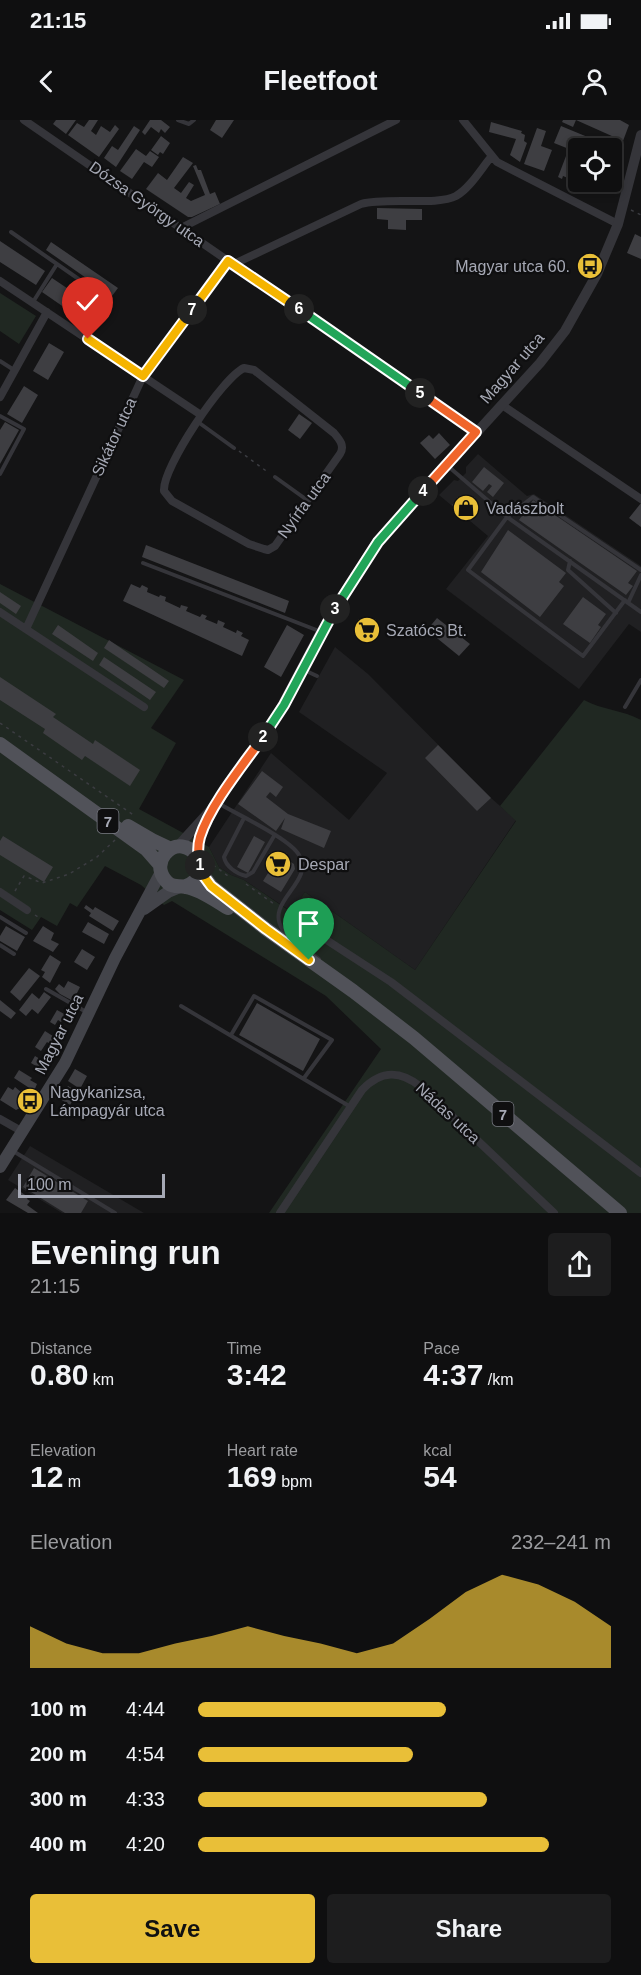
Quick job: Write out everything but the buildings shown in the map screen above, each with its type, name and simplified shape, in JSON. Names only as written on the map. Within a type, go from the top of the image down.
[{"type":"main road","name":"7","points":[[0,744],[146,849],[168,883],[183,887],[266,929]]},
{"type":"main road","name":"7","points":[[54,781],[152,840],[174,848],[188,848],[197,856]]},
{"type":"main road","points":[[160,868],[164,855],[174,848]]},
{"type":"main road","points":[[183,887],[196,879],[200,871],[197,856]]},
{"type":"main road","name":"Magyar utca","points":[[0,1167],[65,1063],[160,868]]},
{"type":"main road","name":"7","points":[[200,871],[211,886],[266,929],[414,1038],[620,1213]]},
{"type":"main road","name":"Magyar utca","points":[[140,912],[168,892],[183,887]]},
{"type":"street","name":"Dózsa György utca","points":[[24,120],[476,432]]},
{"type":"street","points":[[181,228],[396,120]]},
{"type":"street","points":[[463,120],[491,157],[508,169],[618,224]]},
{"type":"street","name":"Magyar utca","points":[[197,856],[199,839],[217,803],[276,717],[321,632],[372,549],[540,363],[574,317],[597,274],[618,224],[641,135]]},
{"type":"street","name":"Sikátor utca","points":[[26,629],[143,376],[231,263],[361,204],[381,201],[440,200],[453,197],[463,190],[491,157]]},
{"type":"street","points":[[0,281],[143,376],[199,418]]},
{"type":"street","points":[[0,397],[47,312]]},
{"type":"street","name":"Nyírfa utca","points":[[244,368],[254,370],[334,434],[342,444],[340,454],[308,501],[275,546],[268,550],[237,537],[172,501],[164,490],[165,479],[199,418],[234,374],[244,368]]},
{"type":"street","points":[[502,405],[641,499]]},
{"type":"street","points":[[0,612],[144,707]]},
{"type":"street","name":"Magyar utca","points":[[174,848],[217,803]]},
{"type":"street","points":[[0,892],[27,910]]},
{"type":"street","points":[[325,939],[390,982],[641,1173]]},
{"type":"street","name":"Nádas utca","points":[[280,1213],[362,1090],[378,1078],[399,1074],[421,1087],[554,1213]]},
{"type":"street","points":[[0,1119],[23,1132]]},
{"type":"lane","points":[[178,120],[189,124],[194,120]]},
{"type":"lane","points":[[11,232],[103,296]]},
{"type":"lane","points":[[32,302],[57,264]]},
{"type":"lane","points":[[0,361],[15,370]]},
{"type":"lane","points":[[0,416],[24,429],[0,474]]},
{"type":"lane","points":[[199,418],[234,448]]},
{"type":"lane","points":[[446,465],[507,517],[641,612]]},
{"type":"lane","points":[[275,477],[308,501]]},
{"type":"lane","points":[[641,570],[533,497],[507,517],[468,570],[583,656],[627,602],[641,575]]},
{"type":"lane","points":[[570,561],[568,570],[616,613]]},
{"type":"lane","points":[[143,563],[321,632]]},
{"type":"lane","points":[[303,669],[317,676]]},
{"type":"lane","points":[[626,707],[641,680]]},
{"type":"lane","points":[[217,803],[294,848],[300,856],[303,865],[300,877],[280,908],[279,918],[283,930],[323,962]]},
{"type":"lane","points":[[244,818],[224,857],[226,863],[239,874],[246,876],[254,872],[274,836]]},
{"type":"lane","points":[[0,917],[26,933]]},
{"type":"lane","points":[[0,945],[15,954]]},
{"type":"lane","points":[[332,969],[353,991]]},
{"type":"lane","points":[[46,989],[88,1014]]},
{"type":"lane","points":[[231,1035],[254,996],[332,1040],[304,1078]]},
{"type":"lane","points":[[181,1006],[350,1107]]},
{"type":"lane","points":[[12,1150],[115,1213]]},
{"type":"path","points":[[234,448],[275,477]]},
{"type":"path","points":[[0,723],[138,818]]},
{"type":"path","points":[[10,899],[24,876],[42,883],[69,874],[97,857],[115,840]]},
{"type":"path","points":[[221,872],[229,877]]},
{"type":"path","points":[[245,883],[325,939]]},
{"type":"shaded area","points":[[0,293],[36,316],[19,344],[0,331]]},
{"type":"shaded area","points":[[478,454],[527,496],[534,494],[641,566],[641,632],[629,624],[579,689],[446,589],[488,536],[439,495],[454,480],[458,481],[466,473],[466,467]]},
{"type":"shaded area","points":[[0,584],[184,680],[151,728],[176,743],[139,809],[209,847],[219,867],[244,880],[291,912],[305,892],[415,970],[516,821],[500,806],[584,700],[641,720],[641,1213],[269,1213],[381,1049],[326,996],[172,901],[164,905],[141,885],[105,866],[77,907],[70,903],[57,926],[41,917],[32,930],[0,910]]},
{"type":"shaded area","points":[[335,647],[368,674],[491,798],[516,820],[415,970],[305,892],[292,912],[244,880],[219,867],[209,847],[271,753],[349,820],[387,773],[299,712]]},
{"type":"shaded area","points":[[30,1146],[144,1213],[62,1213],[8,1180]]},
{"type":"place","name":"Magyar utca 60.","points":[[590,266]]},
{"type":"place","name":"Vadászbolt","points":[[466,508]]},
{"type":"place","name":"Szatócs Bt.","points":[[367,630]]},
{"type":"place","name":"Despar","points":[[278,864]]},
{"type":"place","name":"Nagykanizsa, Lámpagyár utca","points":[[30,1101]]},
{"type":"route","points":[[88,339],[143,376],[228,261],[476,432],[391,526],[367,557],[321,632],[284,705],[217,803],[199,839],[197,856],[201,866],[200,871],[211,886],[309,960]]}]
